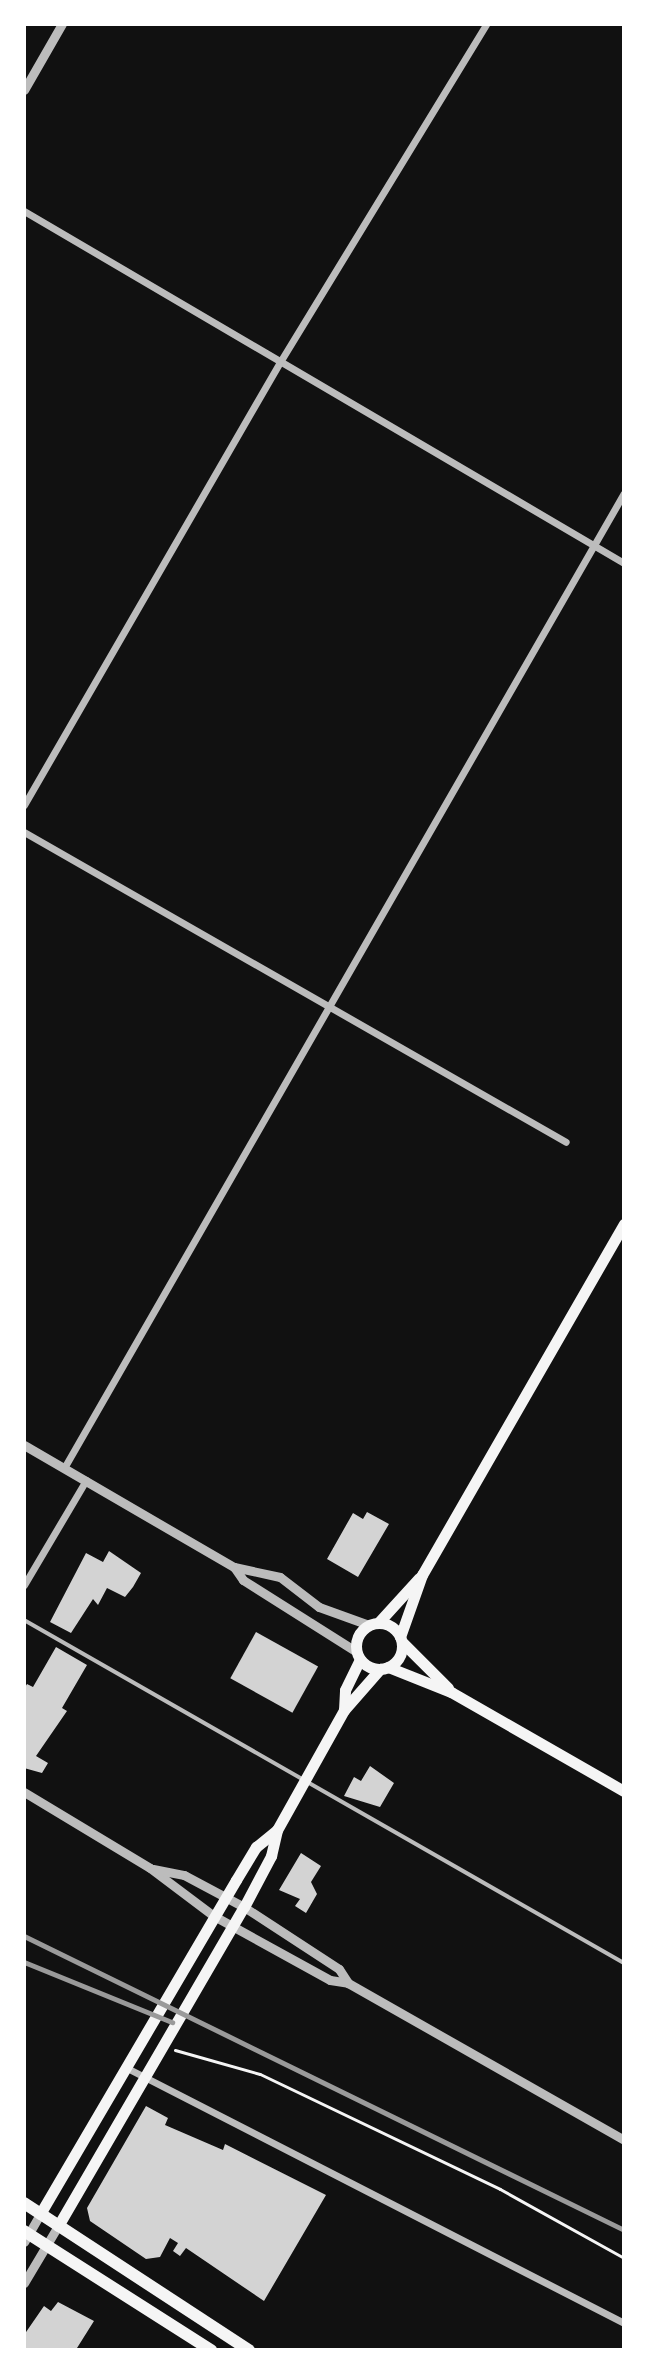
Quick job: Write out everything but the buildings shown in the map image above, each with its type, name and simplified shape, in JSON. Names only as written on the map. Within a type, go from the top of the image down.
[{"type":"highway","points":[[24,2203],[249,2350]]},
{"type":"highway","points":[[25,2236],[46,2246],[211,2350]]},
{"type":"main road","points":[[58,2226],[244,1907],[271,1856],[277,1830],[344,1710],[384,1668],[399,1657],[401,1640],[422,1575],[624,1224]]},
{"type":"main road","points":[[344,1710],[345,1690],[358,1655],[357,1639],[422,1575]]},
{"type":"main road","points":[[374,1624],[391,1626],[451,1692]]},
{"type":"main road","points":[[358,1655],[384,1668],[451,1692],[624,1791]]},
{"type":"main road","points":[[40,2214],[256,1847],[277,1830]]},
{"type":"street","points":[[24,90],[62,24]]},
{"type":"street","points":[[24,805],[280,362],[486,24]]},
{"type":"street","points":[[24,211],[624,563]]},
{"type":"street","points":[[64,1468],[624,493]]},
{"type":"street","points":[[24,832],[566,1142]]},
{"type":"street","points":[[24,1445],[234,1567],[280,1577],[319,1607],[374,1624]]},
{"type":"street","points":[[24,1585],[86,1480]]},
{"type":"street","points":[[234,1567],[243,1580],[358,1655]]},
{"type":"street","points":[[24,1792],[150,1868],[214,1916],[330,1980],[348,1983]]},
{"type":"street","points":[[150,1868],[184,1875],[244,1907],[329,1962],[348,1983],[624,2140]]},
{"type":"street","points":[[127,2068],[624,2323]]},
{"type":"street","points":[[25,2236],[40,2214]]},
{"type":"street","points":[[24,2283],[58,2226]]},
{"type":"lane","points":[[24,1620],[624,1963]]},
{"type":"path","points":[[163,2044],[260,2074],[500,2189],[624,2258]]},
{"type":"railway","points":[[24,1936],[624,2230]]},
{"type":"railway","points":[[24,1962],[172,2022]]}]
